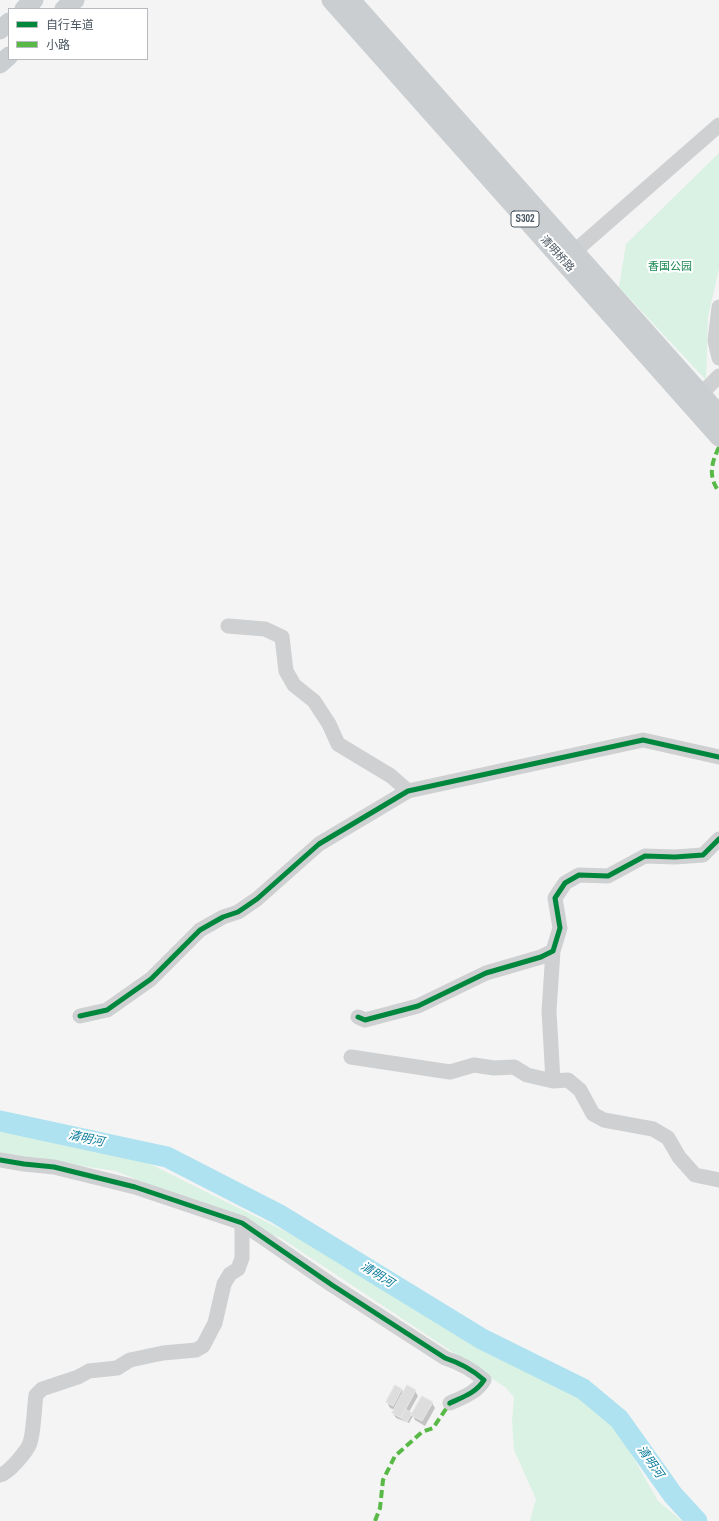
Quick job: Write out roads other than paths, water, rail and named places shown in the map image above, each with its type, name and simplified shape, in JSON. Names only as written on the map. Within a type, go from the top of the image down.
[{"type":"main road","points":[[25,8],[34,0]]},
{"type":"main road","points":[[65,8],[75,0]]},
{"type":"main road","name":"清明桥路","points":[[331,0],[569,256],[719,414]]},
{"type":"main road","name":"清明桥路","points":[[351,0],[569,256],[719,437]]},
{"type":"main road","points":[[0,30],[8,23]]},
{"type":"main road","points":[[0,64],[8,57]]},
{"type":"street","points":[[569,256],[719,125]]},
{"type":"street","points":[[719,307],[715,341],[719,358]]},
{"type":"street","points":[[701,394],[719,376]]},
{"type":"street","points":[[228,626],[265,629],[282,638],[286,671],[294,685],[314,701],[329,724],[338,744],[391,776],[408,791]]},
{"type":"street","points":[[80,1016],[107,1010],[151,979],[200,930],[223,917],[238,912],[257,899],[319,844],[408,791],[643,740],[719,757]]},
{"type":"street","points":[[553,1081],[549,1012],[553,951],[560,928],[555,898],[565,883],[579,875],[608,876],[645,856],[675,858],[703,855],[719,839]]},
{"type":"street","points":[[358,1017],[365,1020],[418,1006],[486,973],[541,957],[553,951]]},
{"type":"street","points":[[351,1057],[450,1072],[474,1065],[494,1068],[514,1067],[527,1075],[553,1081],[568,1080],[580,1090],[594,1114],[604,1120],[653,1129],[668,1138],[679,1157],[695,1175],[719,1180]]},
{"type":"street","points":[[0,1160],[54,1167],[135,1187],[242,1223],[332,1285],[445,1358],[461,1363],[484,1380],[479,1388],[474,1392],[450,1403]]},
{"type":"street","points":[[0,1475],[15,1464],[30,1443],[36,1395],[42,1389],[78,1377],[89,1371],[117,1368],[130,1360],[162,1353],[196,1350],[203,1346],[215,1323],[224,1284],[230,1274],[238,1269],[242,1258],[242,1223]]},
{"type":"waterway","name":"清明河","points":[[0,1121],[167,1157],[278,1214],[482,1339],[583,1389],[619,1419],[673,1495],[697,1521]]},
{"type":"park label","name":"香国公园","points":[[670,267]]}]
